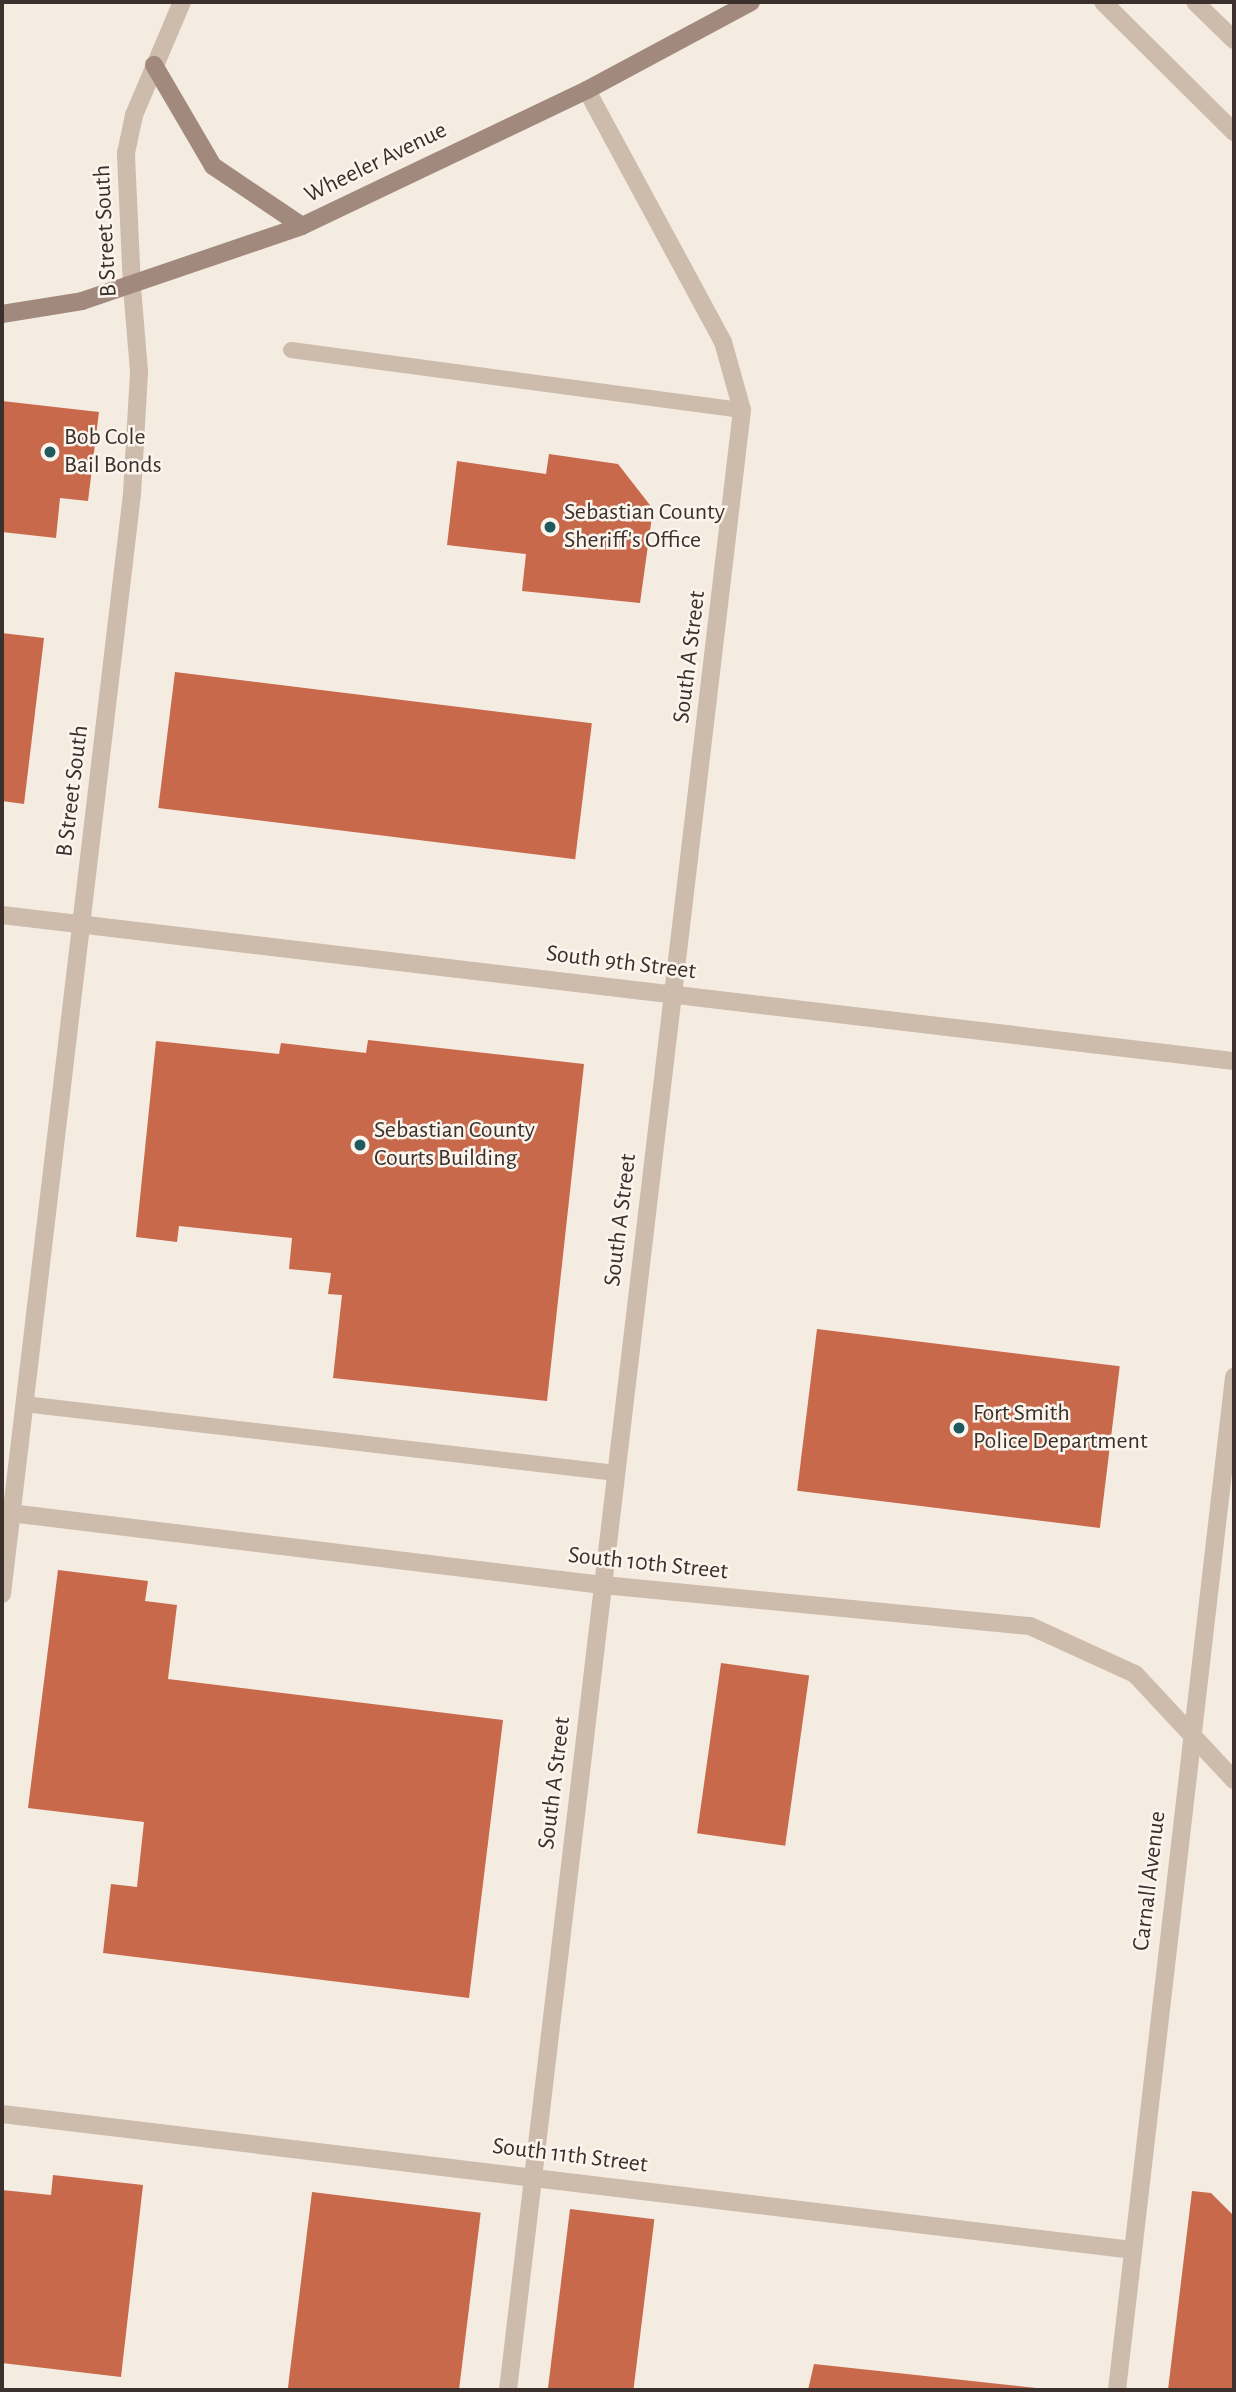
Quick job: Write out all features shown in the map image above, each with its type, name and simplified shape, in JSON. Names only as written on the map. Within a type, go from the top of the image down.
[{"type":"main road","name":"Wheeler Avenue","points":[[2,314],[68,305],[132,286],[302,226],[587,90],[751,2]]},
{"type":"main road","points":[[154,65],[212,166],[302,226]]},
{"type":"street","name":"B Street South","points":[[2,1594],[7,1513],[24,1404],[132,494],[139,371],[126,153],[154,65],[182,2]]},
{"type":"street","points":[[1103,2],[1234,132]]},
{"type":"street","points":[[1195,2],[1234,40]]},
{"type":"street","name":"South A Street","points":[[508,2390],[742,410],[723,342],[587,90]]},
{"type":"street","name":"South 9th Street","points":[[2,915],[1234,1061]]},
{"type":"street","name":"Carnall Avenue","points":[[1117,2390],[1234,1377]]},
{"type":"street","name":"South 10th Street","points":[[7,1513],[603,1585],[1030,1626],[1135,1674],[1191,1741],[1234,1780]]},
{"type":"street","name":"South 11th Street","points":[[2,2114],[1132,2250]]},
{"type":"lane","points":[[291,350],[742,410]]},
{"type":"lane","points":[[24,1404],[615,1473]]},
{"type":"building","name":"Bob Cole Bail Bonds","points":[[2,401],[99,412],[88,501],[60,498],[56,538],[2,532]]},
{"type":"building","name":"Sebastian County Sheriff's Office","points":[[549,454],[618,464],[653,509],[640,603],[522,591],[526,554],[447,545],[457,461],[546,474]]},
{"type":"building","points":[[2,633],[44,638],[24,804],[2,801]]},
{"type":"building","points":[[175,672],[592,723],[575,859],[158,808]]},
{"type":"building","name":"Sebastian County Courts Building","points":[[368,1040],[584,1064],[547,1401],[333,1378],[342,1295],[328,1294],[331,1273],[289,1269],[292,1238],[179,1226],[177,1242],[136,1237],[156,1041],[279,1054],[281,1043],[366,1053]]},
{"type":"building","name":"Fort Smith Police Department","points":[[817,1329],[1120,1366],[1100,1528],[797,1491]]},
{"type":"building","points":[[58,1570],[148,1581],[145,1601],[177,1605],[168,1679],[503,1720],[469,1998],[103,1953],[111,1884],[137,1887],[144,1822],[28,1808]]},
{"type":"building","points":[[721,1663],[809,1675],[785,1846],[697,1833]]},
{"type":"building","points":[[53,2175],[143,2185],[121,2377],[2,2363],[2,2190],[51,2195]]},
{"type":"building","points":[[1192,2191],[1211,2193],[1234,2216],[1234,2390],[1168,2390]]},
{"type":"building","points":[[312,2192],[481,2213],[459,2390],[288,2390]]},
{"type":"building","points":[[570,2209],[654,2219],[633,2390],[548,2390]]},
{"type":"building","points":[[814,2364],[1036,2388],[1036,2390],[808,2390]]},
{"type":"place","name":"Bob Cole Bail Bonds","points":[[50,452]]},
{"type":"place","name":"Sebastian County Sheriff's Office","points":[[550,527]]},
{"type":"place","name":"Sebastian County Courts Building","points":[[360,1145]]},
{"type":"place","name":"Fort Smith Police Department","points":[[959,1428]]}]
